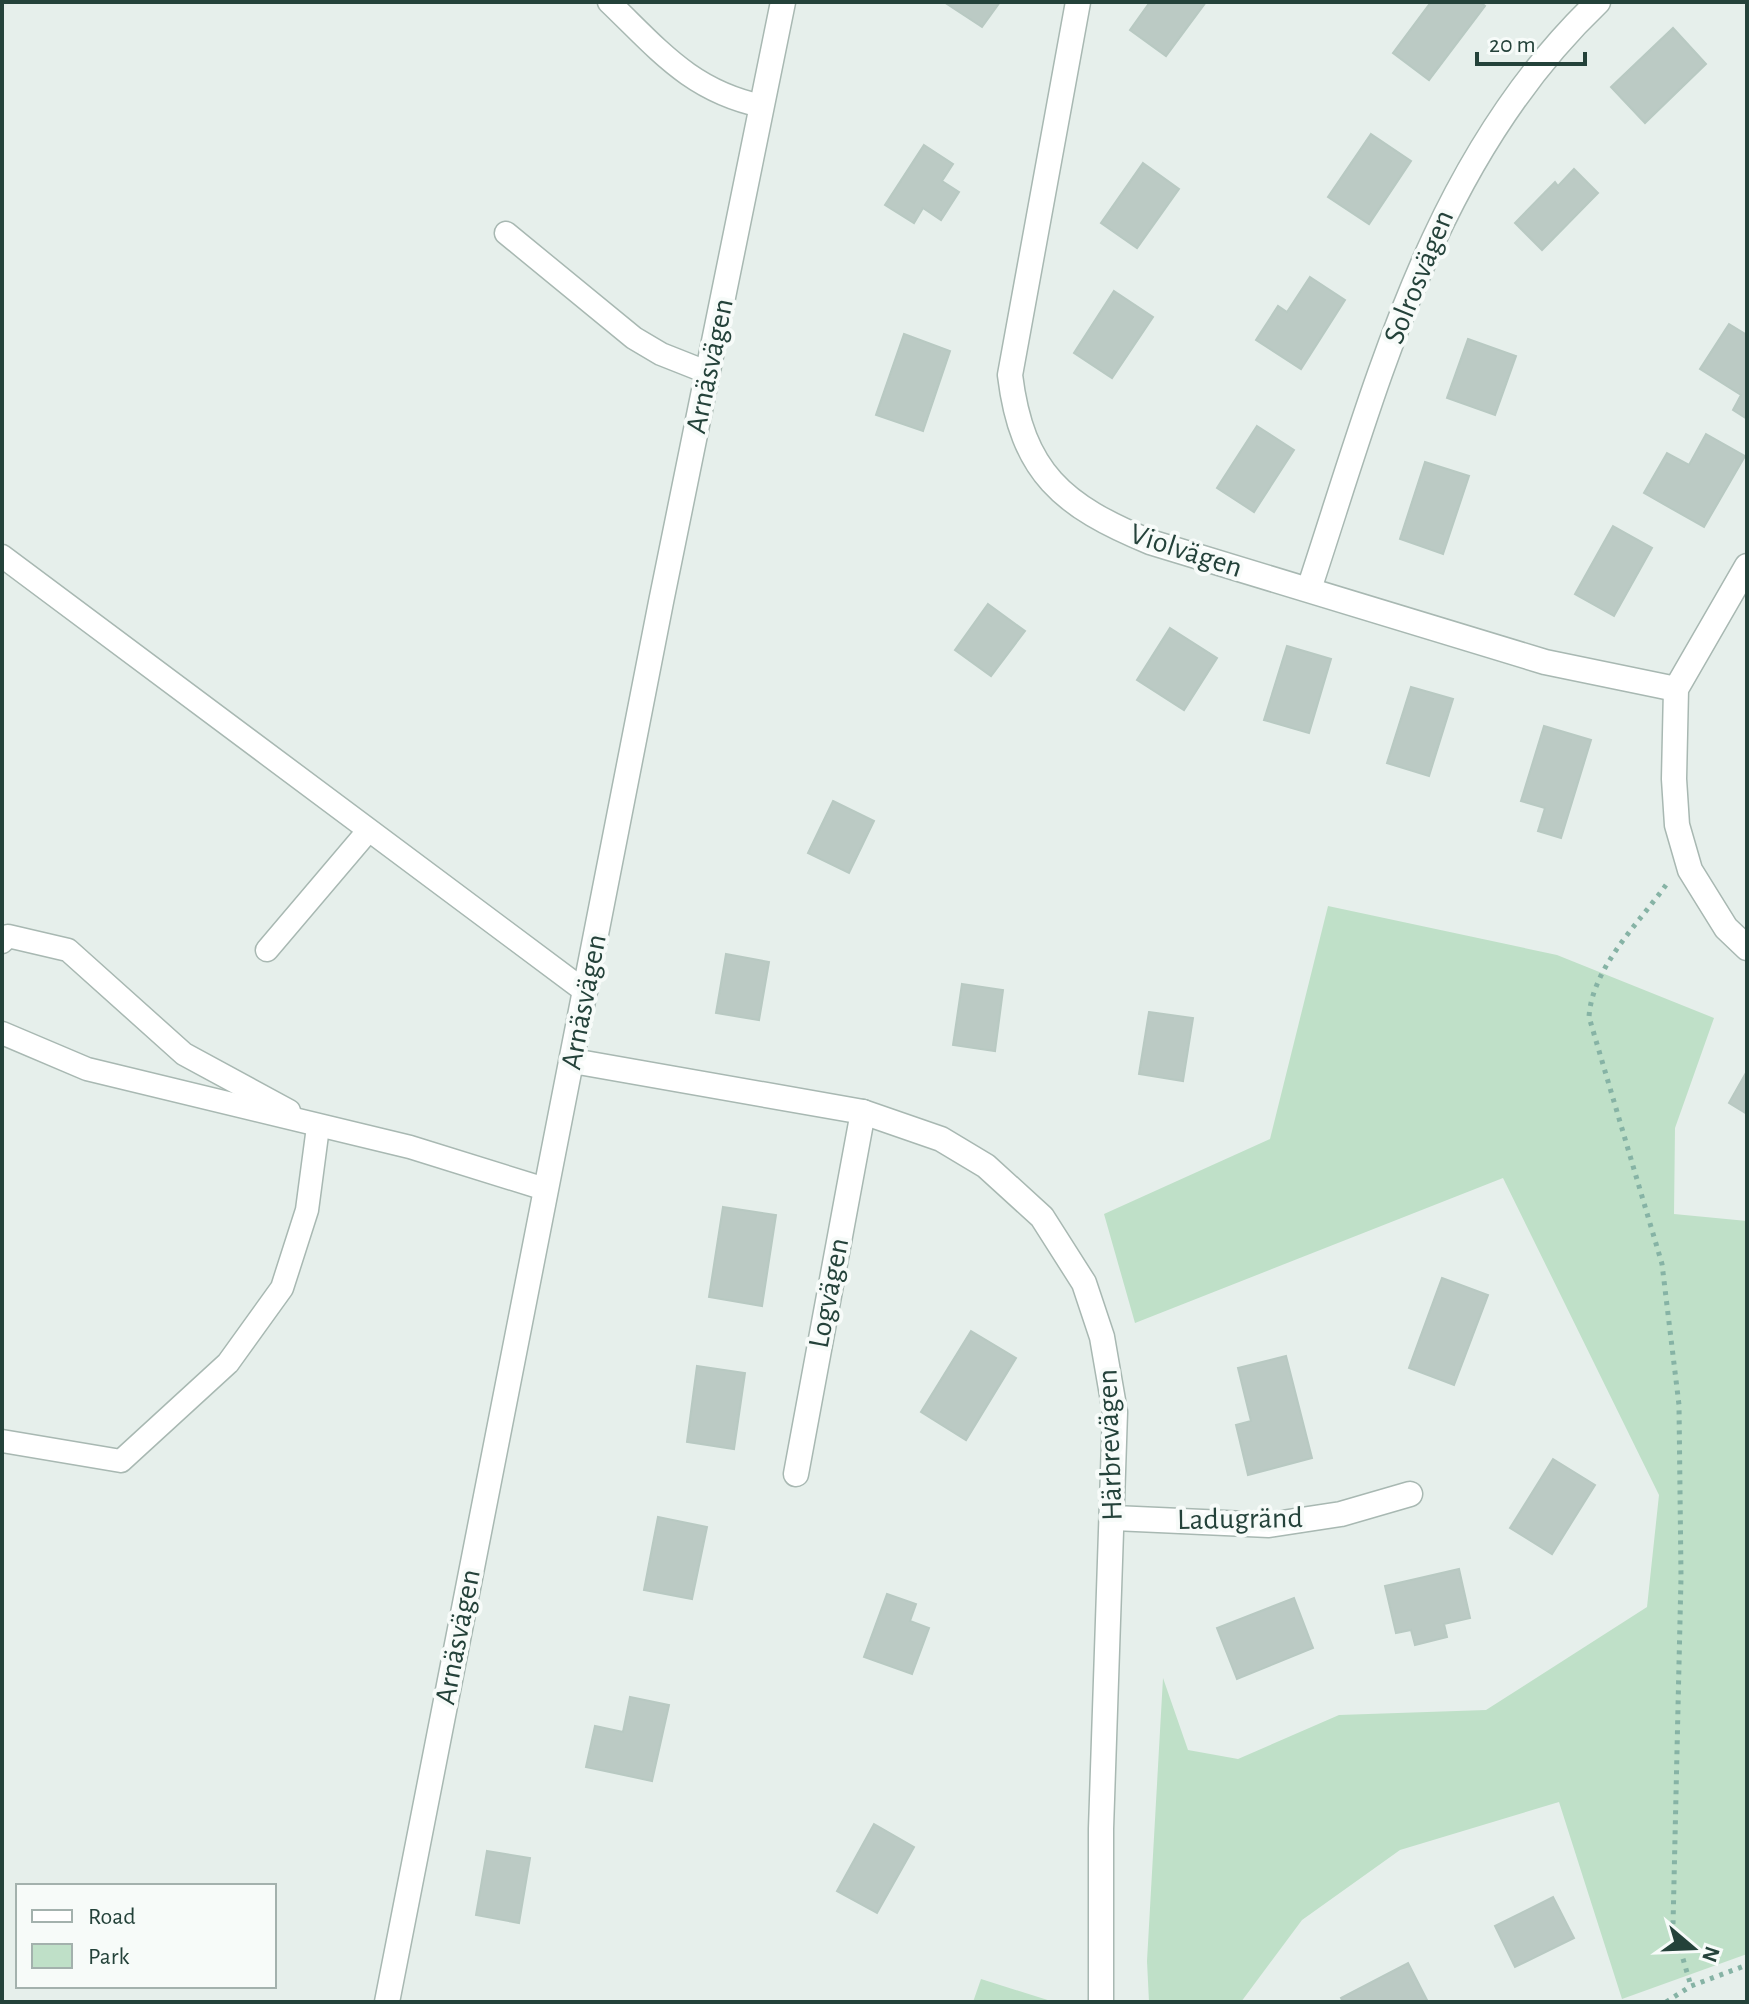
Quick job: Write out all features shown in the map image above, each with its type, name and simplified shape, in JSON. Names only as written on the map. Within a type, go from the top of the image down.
[{"type":"street","name":"Arnäsvägen","points":[[387,2002],[545,1189],[783,2]]},
{"type":"street","name":"Violvägen","points":[[1078,2],[1010,375],[1014,408],[1026,448],[1048,480],[1089,514],[1150,542],[1545,662],[1676,689]]},
{"type":"street","name":"Solrosvägen","points":[[1309,589],[1402,311],[1443,214],[1480,149],[1527,83],[1575,24],[1598,2]]},
{"type":"street","points":[[1747,566],[1676,689],[1674,779],[1677,825],[1687,858],[1708,903],[1726,928],[1747,948]]},
{"type":"street","name":"Härbrevägen","points":[[573,1061],[863,1112],[941,1139],[986,1166],[1042,1217],[1084,1283],[1111,1373],[1115,1412],[1114,1518],[1101,1829],[1101,2002]]},
{"type":"street","name":"Logvägen","points":[[796,1474],[863,1112]]},
{"type":"street","name":"Ladugränd","points":[[1114,1518],[1269,1525],[1341,1514],[1410,1494]]},
{"type":"lane","points":[[609,2],[681,73],[733,100],[762,106]]},
{"type":"lane","points":[[506,233],[634,338],[661,354],[709,373]]},
{"type":"lane","points":[[2,556],[586,992]]},
{"type":"lane","points":[[267,950],[368,831]]},
{"type":"lane","points":[[2,942],[8,936],[68,950],[184,1054],[318,1127]]},
{"type":"lane","points":[[2,1033],[87,1069],[410,1147],[545,1189]]},
{"type":"lane","points":[[2,1441],[121,1461],[228,1363],[282,1288],[307,1210],[318,1127]]},
{"type":"path","points":[[1687,858],[1606,968],[1590,996],[1589,1017],[1662,1264],[1679,1405],[1681,1577],[1673,1925],[1691,1986]]},
{"type":"path","points":[[1666,2002],[1691,1986],[1747,1965]]},
{"type":"green space","points":[[1328,906],[1557,955],[1714,1018],[1675,1128],[1674,1214],[1747,1221],[1747,1954],[1622,1999],[1559,1802],[1400,1850],[1302,1920],[1241,2002],[1149,2002],[1147,1961],[1163,1678],[1188,1750],[1238,1759],[1339,1715],[1486,1710],[1647,1607],[1659,1495],[1503,1178],[1135,1323],[1104,1214],[1270,1139]]},
{"type":"green space","points":[[981,1979],[1054,2002],[973,2002]]},
{"type":"building","points":[[944,2],[1000,2],[982,27]]},
{"type":"building","points":[[1150,2],[1206,2],[1166,56],[1130,30]]},
{"type":"building","points":[[1431,2],[1480,2],[1485,6],[1429,80],[1393,53]]},
{"type":"building","points":[[1673,28],[1706,64],[1645,123],[1611,87]]},
{"type":"building","points":[[1371,134],[1411,161],[1369,224],[1328,197]]},
{"type":"building","points":[[924,145],[953,164],[942,181],[959,192],[941,220],[923,208],[914,223],[885,205]]},
{"type":"building","points":[[1143,163],[1179,189],[1137,248],[1101,223]]},
{"type":"building","points":[[1574,169],[1598,193],[1542,250],[1515,223],[1555,182],[1558,186]]},
{"type":"building","points":[[1310,277],[1345,300],[1301,369],[1256,340],[1278,306],[1287,312]]},
{"type":"building","points":[[1114,291],[1153,317],[1112,378],[1074,353]]},
{"type":"building","points":[[1729,324],[1747,335],[1747,419],[1733,410],[1741,395],[1700,369]]},
{"type":"building","points":[[904,334],[950,351],[923,431],[876,415]]},
{"type":"building","points":[[1468,339],[1516,356],[1495,415],[1447,398]]},
{"type":"building","points":[[1257,426],[1294,450],[1254,512],[1217,488]]},
{"type":"building","points":[[1706,434],[1745,456],[1704,527],[1644,493],[1667,453],[1689,465]]},
{"type":"building","points":[[1425,462],[1469,476],[1443,554],[1400,539]]},
{"type":"building","points":[[1613,526],[1652,548],[1614,616],[1575,594]]},
{"type":"building","points":[[988,604],[1025,631],[991,676],[955,650]]},
{"type":"building","points":[[1170,628],[1217,658],[1184,710],[1137,680]]},
{"type":"building","points":[[1287,646],[1331,659],[1309,733],[1264,720]]},
{"type":"building","points":[[1411,687],[1453,699],[1429,776],[1387,763]]},
{"type":"building","points":[[1544,726],[1591,740],[1561,838],[1538,831],[1545,808],[1521,801]]},
{"type":"building","points":[[833,801],[874,821],[849,873],[808,853]]},
{"type":"building","points":[[726,954],[769,962],[759,1020],[716,1013]]},
{"type":"building","points":[[962,984],[1003,990],[995,1051],[953,1045]]},
{"type":"building","points":[[1149,1012],[1193,1018],[1183,1081],[1139,1074]]},
{"type":"building","points":[[1747,1071],[1747,1114],[1729,1103]]},
{"type":"building","points":[[723,1207],[776,1215],[762,1306],[709,1297]]},
{"type":"building","points":[[1442,1278],[1488,1295],[1454,1385],[1409,1368]]},
{"type":"building","points":[[971,1331],[1016,1358],[966,1440],[921,1412]]},
{"type":"building","points":[[1286,1356],[1312,1458],[1248,1475],[1236,1425],[1251,1421],[1238,1368]]},
{"type":"building","points":[[697,1366],[745,1373],[734,1449],[687,1442]]},
{"type":"building","points":[[1553,1459],[1595,1485],[1552,1554],[1510,1528]]},
{"type":"building","points":[[658,1517],[707,1527],[692,1599],[644,1590]]},
{"type":"building","points":[[1459,1569],[1470,1618],[1444,1624],[1447,1637],[1415,1645],[1411,1630],[1396,1633],[1385,1586]]},
{"type":"building","points":[[887,1594],[916,1604],[910,1621],[929,1628],[912,1674],[864,1657]]},
{"type":"building","points":[[1294,1598],[1313,1648],[1237,1679],[1217,1628]]},
{"type":"building","points":[[630,1697],[669,1705],[652,1781],[586,1767],[595,1726],[623,1732]]},
{"type":"building","points":[[874,1824],[914,1847],[877,1913],[837,1891]]},
{"type":"building","points":[[487,1851],[530,1858],[519,1923],[476,1915]]},
{"type":"building","points":[[1553,1897],[1574,1938],[1515,1967],[1495,1926]]},
{"type":"building","points":[[1408,1963],[1428,2002],[1343,2002],[1341,1998]]}]
